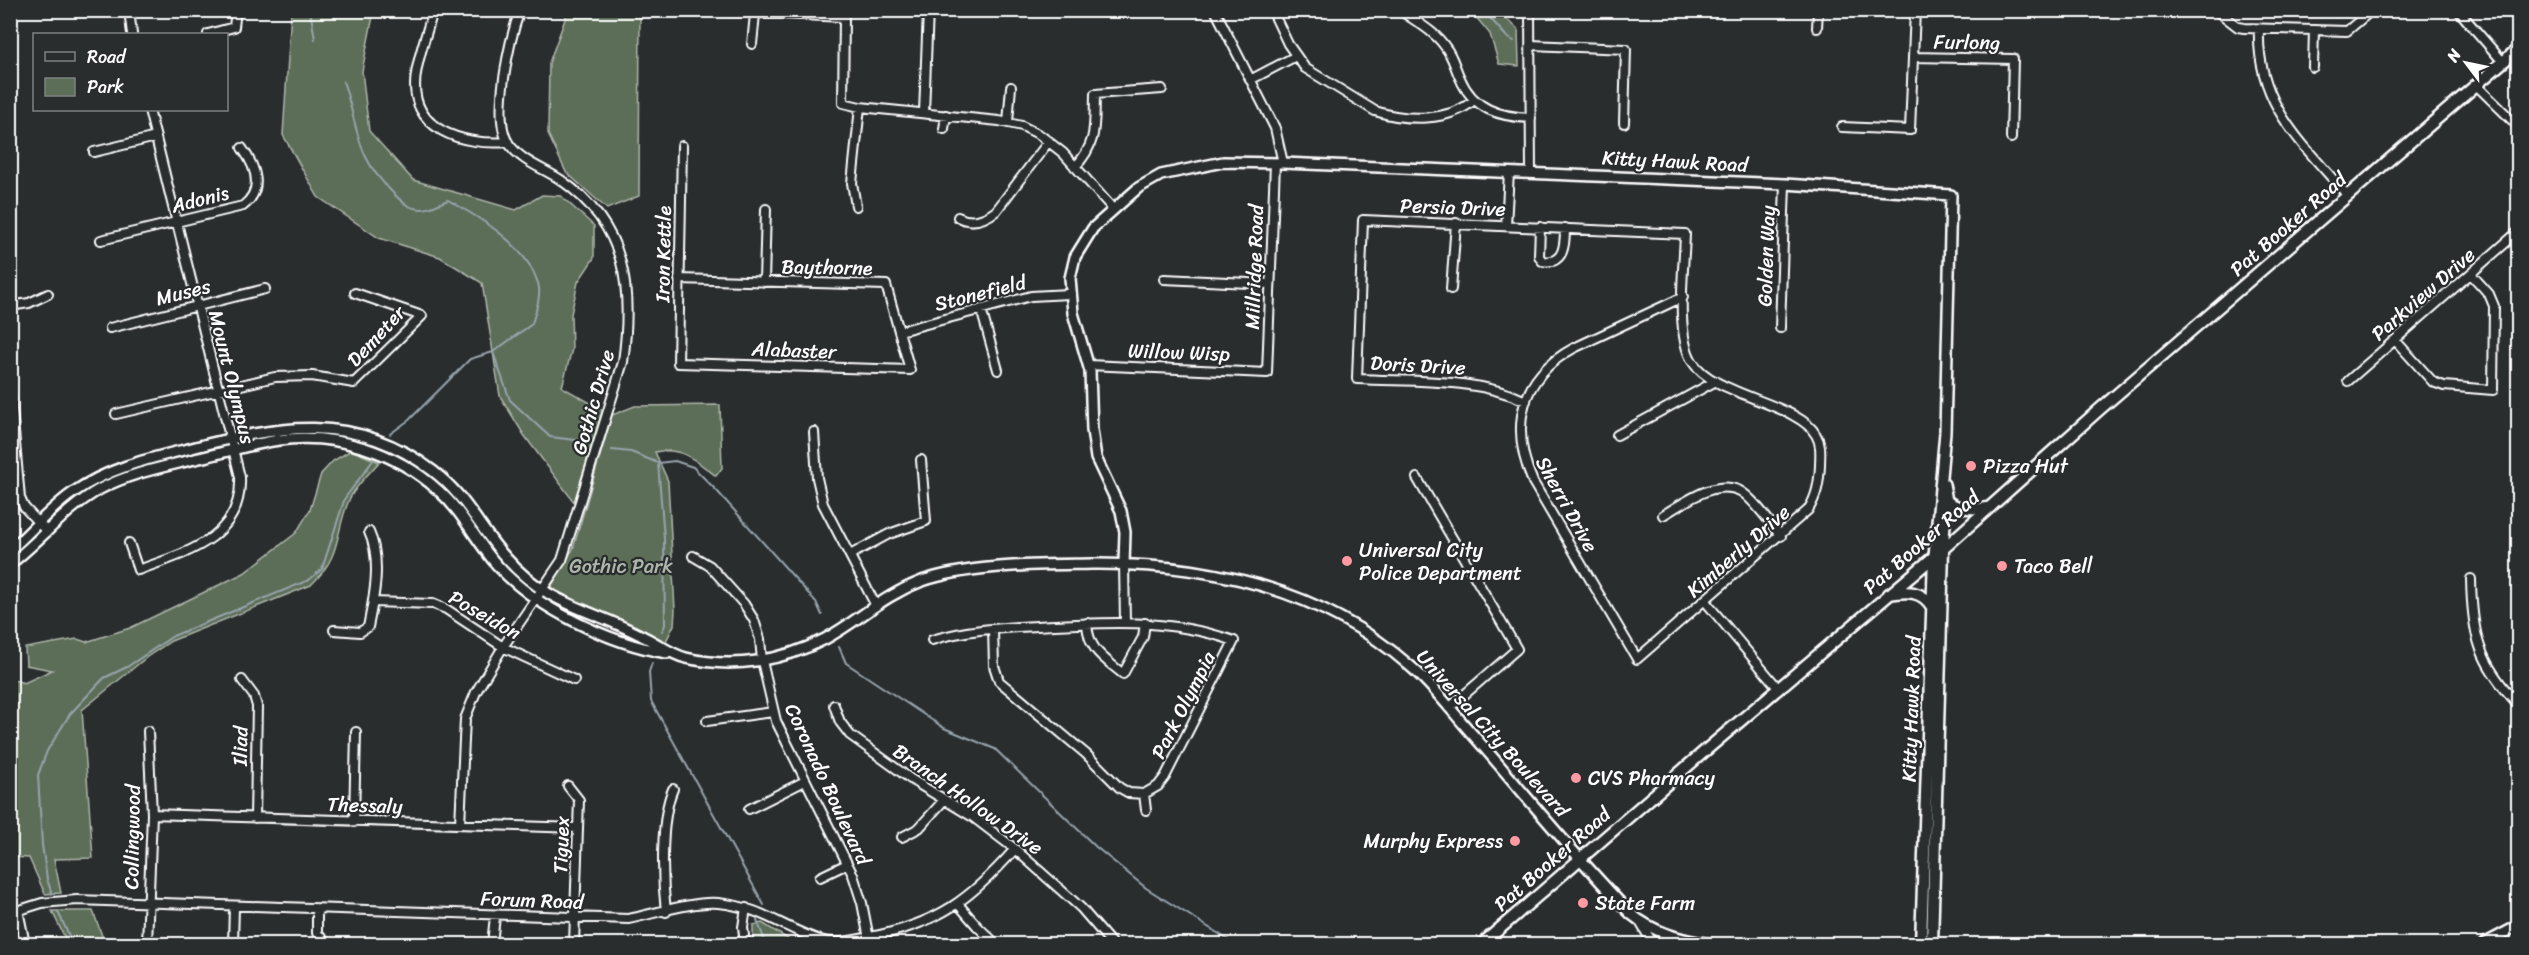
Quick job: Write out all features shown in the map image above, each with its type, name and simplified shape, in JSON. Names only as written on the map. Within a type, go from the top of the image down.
[{"type":"main road","name":"Pat Booker Road","points":[[1482,945],[2518,49]]},
{"type":"main road","name":"Kitty Hawk Road","points":[[1935,679],[1932,607],[1938,553]]},
{"type":"main road","name":"Kitty Hawk Road","points":[[1921,945],[1932,772],[1938,553]]},
{"type":"main road","points":[[1889,594],[1908,591],[1918,594],[1927,599],[1932,607]]},
{"type":"main road","name":"Kitty Hawk Road","points":[[1932,772],[1932,945]]},
{"type":"street","points":[[129,10],[132,33]]},
{"type":"street","points":[[212,33],[234,27],[236,10]]},
{"type":"street","points":[[434,10],[416,74],[415,92],[420,107],[429,123],[448,136],[468,141],[508,142],[502,120],[503,84],[507,53],[517,11]]},
{"type":"street","points":[[701,10],[844,17],[843,103],[860,107],[1008,122],[1032,130],[1049,141],[1075,166],[1113,209]]},
{"type":"street","points":[[924,113],[928,10]]},
{"type":"street","points":[[1215,10],[1275,128],[1279,163]]},
{"type":"street","points":[[1272,10],[1296,57],[1314,75],[1369,109],[1381,113],[1431,117],[1458,111],[1474,100]]},
{"type":"street","points":[[1400,10],[1430,31],[1442,43],[1452,57],[1460,79],[1474,100],[1497,114],[1531,118]]},
{"type":"street","points":[[1530,10],[1531,173]]},
{"type":"street","points":[[1817,28],[1818,10]]},
{"type":"street","points":[[1842,128],[1910,130],[1915,10]]},
{"type":"street","points":[[2216,10],[2238,27],[2347,31],[2372,10]]},
{"type":"street","points":[[2458,10],[2503,62]]},
{"type":"street","points":[[752,44],[754,14]]},
{"type":"street","points":[[2259,29],[2261,67],[2272,102],[2283,120],[2348,196]]},
{"type":"street","points":[[2313,68],[2314,30]]},
{"type":"street","points":[[1531,45],[1626,49],[1624,123]]},
{"type":"street","points":[[1250,80],[1296,57]]},
{"type":"street","name":"Furlong","points":[[1913,57],[2013,59],[2010,138]]},
{"type":"street","points":[[2476,85],[2518,126]]},
{"type":"street","points":[[1008,122],[1011,87]]},
{"type":"street","points":[[1075,166],[1088,153],[1094,138],[1095,94],[1162,89]]},
{"type":"street","points":[[856,206],[852,183],[860,107]]},
{"type":"street","name":"Mount Olympus","points":[[129,543],[138,570],[205,542],[221,532],[235,512],[241,493],[240,477],[149,111]]},
{"type":"street","points":[[944,129],[945,115]]},
{"type":"street","points":[[94,152],[156,137]]},
{"type":"street","points":[[958,217],[965,221],[974,221],[988,217],[996,211],[1049,141]]},
{"type":"street","name":"Gothic Drive","points":[[460,824],[465,719],[476,692],[503,647],[562,560],[624,362],[627,333],[626,284],[613,236],[582,197],[560,180],[527,161],[508,142]]},
{"type":"street","name":"Iron Kettle","points":[[678,363],[682,146]]},
{"type":"street","name":"Adonis","points":[[101,240],[237,208],[252,197],[256,191],[256,179],[250,159],[242,148]]},
{"type":"street","name":"Kitty Hawk Road","points":[[1069,294],[1071,268],[1080,246],[1093,228],[1113,209],[1138,188],[1161,175],[1216,163],[1279,163],[1785,184],[1951,195],[1943,476],[1938,504],[1938,553]]},
{"type":"street","name":"Millridge Road","points":[[1267,373],[1270,284],[1279,163]]},
{"type":"street","points":[[1506,226],[1509,172]]},
{"type":"street","name":"Golden Way","points":[[1780,328],[1785,184]]},
{"type":"street","points":[[764,282],[766,209]]},
{"type":"street","name":"Persia Drive","points":[[1363,220],[1685,234]]},
{"type":"street","name":"Doris Drive","points":[[1363,220],[1357,379],[1475,385],[1504,390],[1526,401]]},
{"type":"street","points":[[1451,289],[1456,223]]},
{"type":"street","points":[[1540,227],[1539,256],[1542,261],[1548,262],[1562,256],[1565,249],[1565,228]]},
{"type":"street","name":"Parkview Drive","points":[[2348,381],[2518,232]]},
{"type":"street","name":"Kimberly Drive","points":[[1637,659],[1781,536],[1808,510],[1817,493],[1820,446],[1817,436],[1805,422],[1702,374],[1686,351],[1682,326],[1685,234]]},
{"type":"street","points":[[2395,340],[2433,382],[2444,386],[2493,390],[2494,306],[2489,294],[2470,274]]},
{"type":"street","name":"Baythorne","points":[[679,279],[886,285],[910,370]]},
{"type":"street","points":[[1164,279],[1270,284]]},
{"type":"street","name":"Muses","points":[[110,328],[265,289]]},
{"type":"street","name":"Demeter","points":[[116,414],[275,377],[312,376],[354,383],[422,316],[355,293]]},
{"type":"street","points":[[10,306],[29,303],[48,294]]},
{"type":"street","points":[[1069,294],[1088,365],[1096,458],[1121,511],[1125,532],[1125,622]]},
{"type":"street","name":"Stonefield","points":[[900,331],[1031,296],[1069,294]]},
{"type":"street","name":"Sherri Drive","points":[[1637,659],[1533,482],[1524,463],[1519,434],[1526,401],[1543,372],[1566,352],[1683,297]]},
{"type":"street","points":[[981,309],[998,370]]},
{"type":"street","name":"Alabaster","points":[[678,363],[910,370]]},
{"type":"street","name":"Willow Wisp","points":[[1088,365],[1267,373]]},
{"type":"street","points":[[1617,435],[1716,381]]},
{"type":"street","points":[[10,387],[14,486],[24,507],[47,532]]},
{"type":"street","name":"Universal City Boulevard","points":[[10,550],[71,493],[124,465],[229,438],[279,429],[310,428],[350,432],[395,447],[447,482],[465,501],[505,557],[543,590],[578,610],[642,636],[672,654]]},
{"type":"street","points":[[814,432],[817,478],[823,504],[875,604]]},
{"type":"street","name":"Universal City Boulevard","points":[[10,564],[78,502],[128,476],[280,440],[310,439],[348,443],[390,458],[423,478],[456,508],[496,565],[536,599],[573,620],[638,649],[720,663],[762,661],[800,650],[825,638],[875,604],[904,588],[956,572],[1041,566],[1152,564],[1244,579],[1286,593],[1332,615],[1397,655],[1414,669],[1623,906],[1640,922],[1687,943],[1712,945]]},
{"type":"street","points":[[850,555],[889,534],[926,521],[921,460]]},
{"type":"street","name":"Kitty Hawk Road","points":[[1938,553],[1947,501],[1943,476]]},
{"type":"street","points":[[1417,478],[1517,649],[1449,708]]},
{"type":"street","points":[[1663,515],[1711,489],[1733,488],[1745,495],[1781,536]]},
{"type":"street","points":[[1947,501],[1972,510],[1990,507]]},
{"type":"street","points":[[334,630],[360,632],[368,627],[373,602],[376,547],[369,532]]},
{"type":"street","name":"Coronado Boulevard","points":[[693,556],[710,566],[749,612],[760,639],[762,661],[773,712],[847,864],[862,903],[869,941]]},
{"type":"street","points":[[2471,579],[2471,599],[2480,649],[2493,676],[2518,704]]},
{"type":"street","points":[[1705,601],[1778,688]]},
{"type":"street","name":"Poseidon","points":[[373,602],[433,604],[446,609],[503,647],[574,680]]},
{"type":"street","name":"Park Olympia","points":[[933,640],[969,630],[1125,622],[1197,629],[1234,641],[1166,777],[1158,786],[1144,794]]},
{"type":"street","points":[[1087,623],[1087,636],[1093,648],[1123,674],[1143,637],[1145,623]]},
{"type":"street","points":[[993,629],[994,666],[999,681],[1072,741],[1120,788],[1129,793],[1144,794],[1146,810]]},
{"type":"street","name":"Iliad","points":[[242,680],[254,696],[257,706],[255,818]]},
{"type":"street","name":"Branch Hollow Drive","points":[[834,705],[840,722],[850,735],[944,801],[973,817],[1015,849],[1081,908],[1112,945]]},
{"type":"street","points":[[707,721],[773,712]]},
{"type":"street","name":"Collingwood","points":[[147,945],[152,813],[148,731]]},
{"type":"street","points":[[354,822],[356,732]]},
{"type":"street","points":[[749,809],[805,781]]},
{"type":"street","name":"Tiguex","points":[[568,786],[579,800],[574,945]]},
{"type":"street","points":[[666,912],[663,880],[666,807],[673,789]]},
{"type":"street","points":[[902,837],[919,828],[944,801]]},
{"type":"street","name":"Thessaly","points":[[152,813],[354,822],[578,828]]},
{"type":"street","name":"Forum Road","points":[[14,911],[42,903],[77,900],[627,919],[710,902],[746,908],[770,916],[820,942],[869,941],[919,926],[958,904],[993,874],[1015,849]]},
{"type":"street","points":[[819,877],[847,864]]},
{"type":"street","points":[[958,904],[996,945]]},
{"type":"street","points":[[233,945],[234,907]]},
{"type":"street","points":[[745,945],[743,927],[746,908]]},
{"type":"street","points":[[317,910],[317,933],[327,945]]},
{"type":"street","points":[[14,911],[25,945]]},
{"type":"street","points":[[492,945],[495,915]]},
{"type":"street","points":[[1640,922],[1653,945]]},
{"type":"street","points":[[2484,945],[2518,926]]},
{"type":"street","points":[[2507,945],[2518,938]]},
{"type":"green space","points":[[291,11],[374,11],[362,71],[369,131],[413,180],[516,210],[542,195],[561,196],[594,226],[594,258],[578,282],[571,314],[572,349],[562,387],[603,410],[574,502],[524,435],[500,396],[482,283],[440,257],[379,238],[318,197],[283,135]]},
{"type":"green space","points":[[568,11],[640,11],[639,196],[607,209],[566,172],[548,134],[549,63]]},
{"type":"green space","points":[[1471,11],[1497,11],[1518,29],[1519,66],[1499,64],[1490,34]]},
{"type":"green space","name":"Gothic Park","points":[[720,405],[722,468],[716,476],[695,460],[681,453],[655,452],[668,481],[675,610],[674,625],[666,641],[574,604],[552,591],[550,589],[573,549],[612,415],[635,406]]},
{"type":"green space","points":[[351,450],[379,462],[352,495],[344,512],[333,554],[311,585],[171,641],[147,657],[82,710],[93,858],[54,859],[61,893],[45,894],[29,858],[11,857],[11,679],[24,683],[52,670],[26,665],[25,648],[77,639],[86,642],[130,628],[244,573],[296,533],[310,510],[321,474],[333,461]]},
{"type":"green space","points":[[52,911],[93,911],[105,944],[68,944]]},
{"type":"green space","points":[[762,923],[788,939],[787,944],[753,944],[753,925]]},
{"type":"waterway","points":[[310,10],[315,39]]},
{"type":"waterway","points":[[1483,10],[1507,37],[1514,41]]},
{"type":"waterway","points":[[343,81],[364,154],[381,180],[394,194],[406,204],[417,209],[428,208],[448,200],[501,234],[523,256],[532,269],[538,283],[539,293],[532,324],[493,352],[510,400],[550,437],[584,441]]},
{"type":"waterway","points":[[390,434],[409,420],[470,359],[493,352]]},
{"type":"waterway","points":[[612,450],[631,452],[658,463],[675,461],[693,467],[816,602],[822,615]]},
{"type":"waterway","points":[[52,894],[47,879],[42,845],[38,775],[47,751],[70,714],[104,678],[127,667],[173,636],[309,580],[322,569],[345,498],[374,459]]},
{"type":"waterway","points":[[658,463],[664,538],[665,625],[662,631]]},
{"type":"waterway","points":[[839,647],[846,663],[944,728],[995,749],[1096,847],[1146,888],[1235,944]]},
{"type":"waterway","points":[[652,663],[649,672],[651,701],[764,905]]},
{"type":"waterway","points":[[58,912],[73,944]]},
{"type":"waterway","points":[[757,920],[766,944]]},
{"type":"place","name":"Pizza Hut","points":[[1971,466]]},
{"type":"place","name":"Universal City Police Department","points":[[1347,561]]},
{"type":"place","name":"Taco Bell","points":[[2002,566]]},
{"type":"place","name":"CVS Pharmacy","points":[[1576,778]]},
{"type":"place","name":"Murphy Express","points":[[1515,841]]},
{"type":"place","name":"State Farm","points":[[1583,903]]}]
